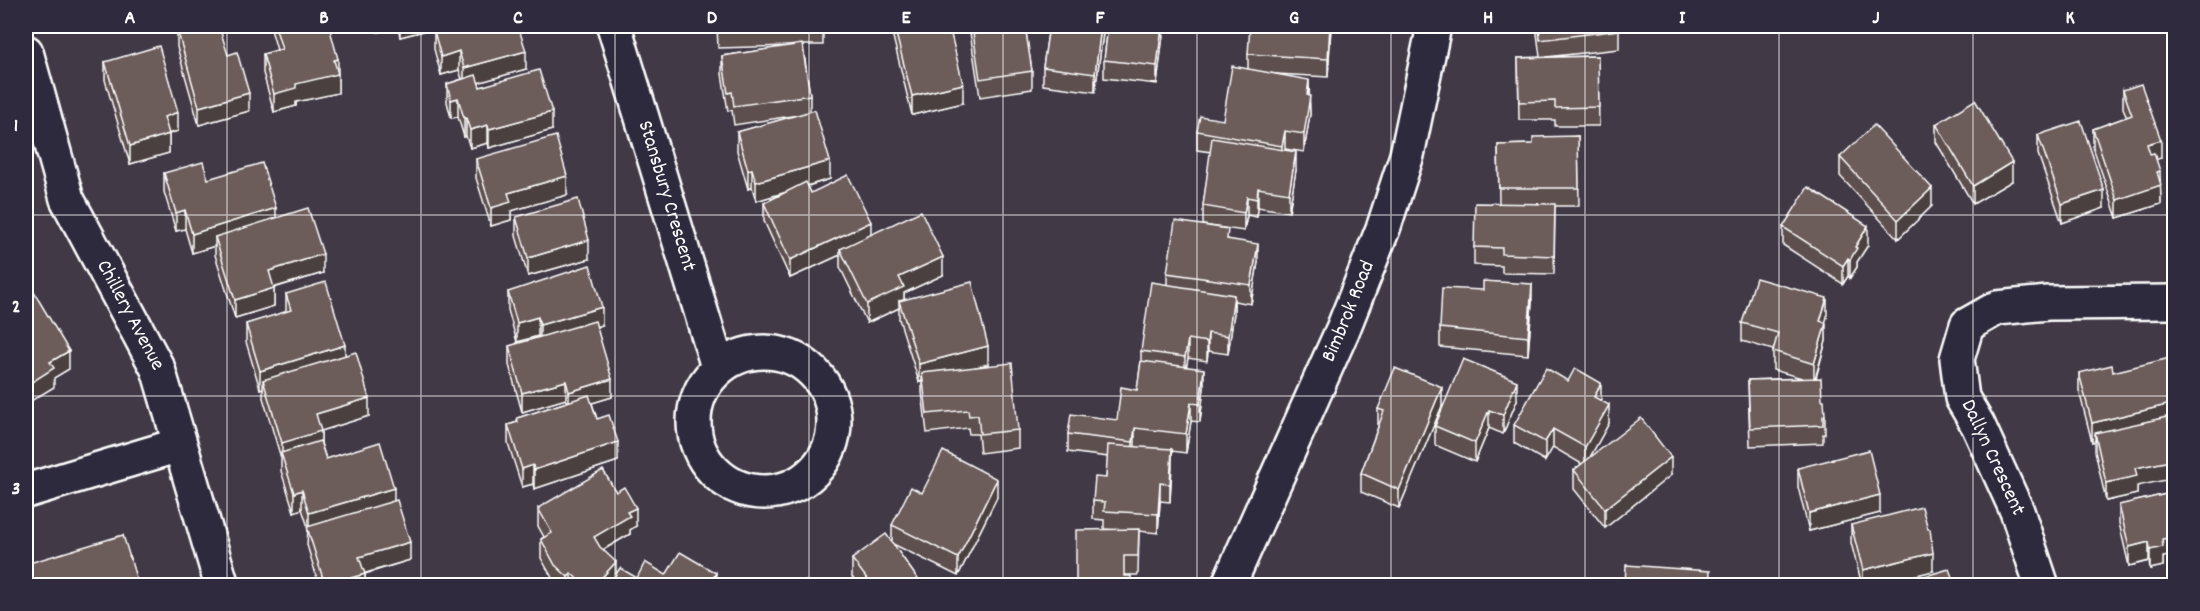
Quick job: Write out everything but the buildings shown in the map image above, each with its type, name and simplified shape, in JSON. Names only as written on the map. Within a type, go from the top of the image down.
[{"type":"street","name":"Stansbury Crescent","points":[[614,26],[718,367]]},
{"type":"street","name":"Bimbrok Road","points":[[1228,585],[1343,330],[1384,226],[1407,155],[1434,26]]},
{"type":"street","name":"Chillery Avenue","points":[[26,52],[66,199],[158,369],[222,585]]},
{"type":"street","name":"Dallyn Crescent","points":[[2042,585],[2017,511],[1991,452],[1962,398],[1957,359],[1967,325],[1997,308],[2048,303],[2175,302]]},
{"type":"street","points":[[760,351],[783,354],[804,364],[820,379],[831,399],[835,422],[831,444],[820,464],[805,480],[783,490],[759,492],[736,487],[716,473],[701,454],[694,432],[694,408],[703,386],[718,367],[738,356],[760,351]]},
{"type":"street","points":[[26,491],[179,445]]}]
